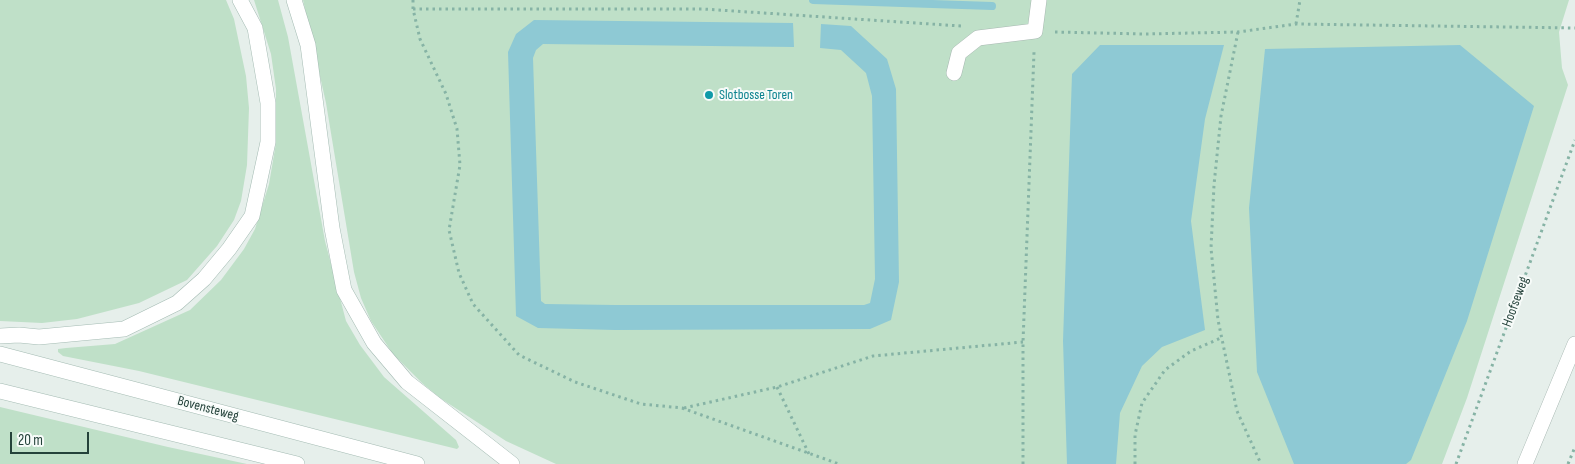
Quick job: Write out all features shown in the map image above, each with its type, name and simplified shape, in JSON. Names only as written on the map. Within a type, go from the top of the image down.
[{"type":"main road","points":[[0,336],[39,337],[124,329],[177,303],[204,279],[229,249],[252,216],[268,142],[268,102],[255,28],[240,0]]},
{"type":"main road","points":[[294,0],[308,45],[332,228],[344,290],[374,343],[407,382],[512,464]]},
{"type":"main road","points":[[954,73],[959,53],[978,38],[1035,31],[1039,0]]},
{"type":"main road","points":[[1525,464],[1575,344]]},
{"type":"main road","name":"Bovensteweg","points":[[0,354],[416,464]]},
{"type":"main road","points":[[0,391],[297,464]]},
{"type":"path","points":[[413,0],[413,9],[420,39],[446,94],[457,129],[460,165],[449,230],[458,273],[473,304],[519,355],[575,382],[641,404],[682,408],[809,455],[839,464]]},
{"type":"path","points":[[1296,24],[1300,0]]},
{"type":"path","points":[[413,9],[703,9],[957,25],[968,27],[978,38]]},
{"type":"path","points":[[1023,464],[1023,342],[1035,31],[1144,34],[1238,32],[1296,24],[1575,28]]},
{"type":"path","points":[[1238,32],[1221,116],[1214,185],[1211,248],[1218,320],[1237,411],[1261,464]]},
{"type":"path","name":"Hoofseweg","points":[[1456,464],[1575,140]]},
{"type":"path","points":[[1135,464],[1135,435],[1142,403],[1165,370],[1191,351],[1222,338]]},
{"type":"path","points":[[682,408],[777,387],[873,356],[1023,342]]},
{"type":"path","points":[[777,387],[809,455]]},
{"type":"path","points":[[1568,464],[1575,447]]},
{"type":"green space","points":[[0,0],[226,0],[234,19],[246,76],[249,108],[247,165],[241,201],[234,220],[217,246],[187,280],[139,303],[77,319],[42,323],[0,321]]},
{"type":"green space","points":[[254,0],[278,0],[288,37],[325,241],[346,321],[360,345],[384,377],[456,440],[459,447],[457,449],[139,371],[63,356],[58,352],[58,349],[115,344],[190,310],[221,280],[244,249],[255,229],[269,184],[276,143],[276,89],[271,54]]},
{"type":"green space","points":[[303,0],[1569,0],[1559,32],[1562,68],[1568,85],[1467,398],[1442,464],[556,464],[506,441],[440,398],[393,354],[371,321],[361,298],[354,272],[326,103]]},
{"type":"green space","points":[[0,407],[168,447],[247,464],[0,464]]},
{"type":"water","points":[[534,20],[793,23],[794,47],[543,44],[536,50],[533,58],[541,301],[545,304],[615,305],[864,305],[870,303],[875,279],[872,96],[866,73],[841,50],[820,48],[821,24],[851,26],[887,59],[896,89],[899,282],[891,320],[870,329],[615,330],[538,328],[516,316],[508,52],[516,34]]},
{"type":"water","points":[[1100,45],[1224,45],[1205,119],[1191,221],[1205,330],[1162,347],[1142,366],[1120,413],[1116,464],[1067,464],[1063,341],[1072,74]]},
{"type":"water","points":[[1460,45],[1534,106],[1467,321],[1411,460],[1406,464],[1294,464],[1257,372],[1249,208],[1265,49]]},
{"type":"waterway","points":[[813,0],[992,6]]},
{"type":"place","name":"Slotbosse Toren","points":[[709,95]]}]
